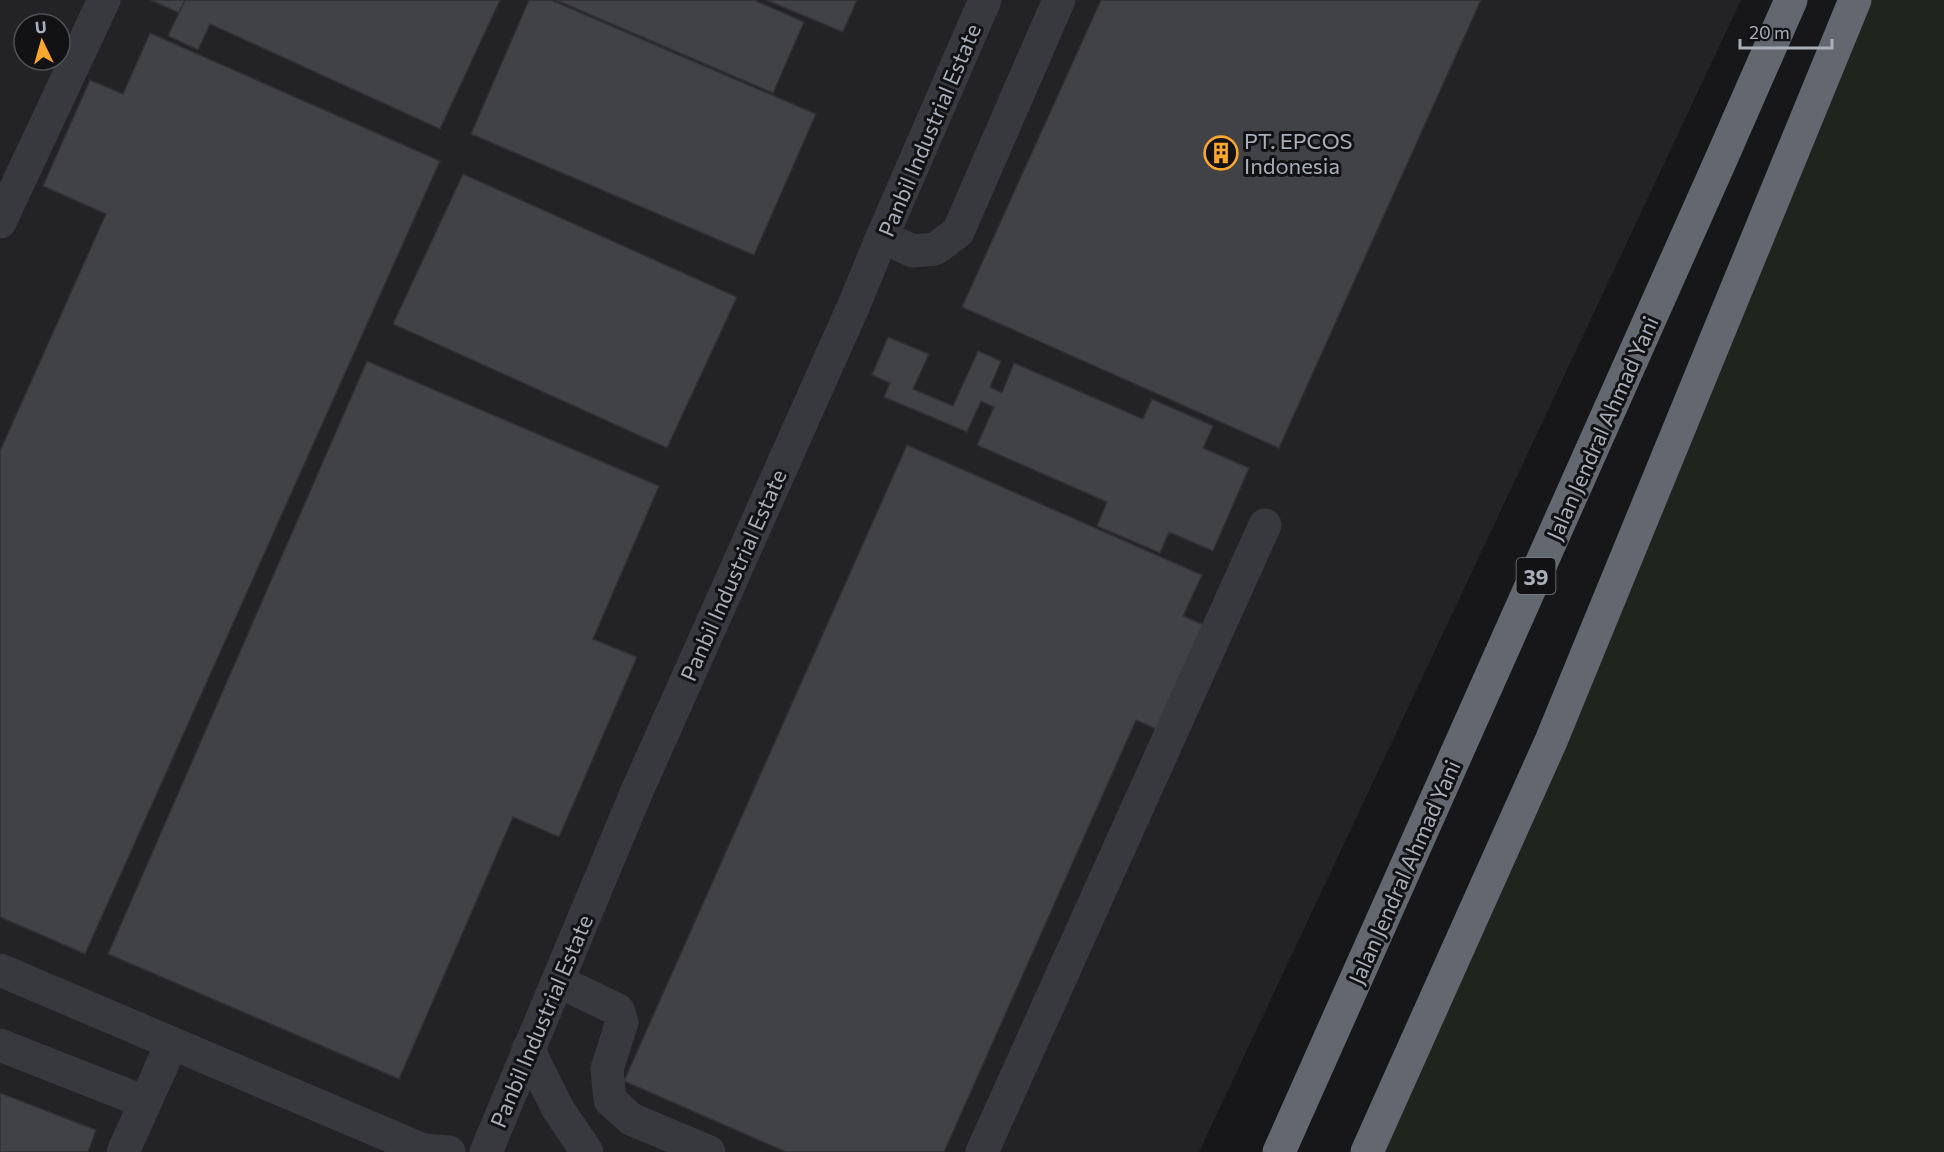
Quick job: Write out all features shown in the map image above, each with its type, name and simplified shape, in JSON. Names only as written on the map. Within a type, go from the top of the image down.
[{"type":"highway","name":"Jalan Jendral Ahmad Yani","points":[[1279,1152],[1791,0]]},
{"type":"highway","points":[[1367,1152],[1551,741],[1855,0]]},
{"type":"lane","points":[[0,222],[104,0]]},
{"type":"lane","name":"Panbil Industrial Estate","points":[[486,1152],[637,791],[854,305],[985,0]]},
{"type":"lane","points":[[882,237],[913,251],[935,249],[958,232],[1059,0]]},
{"type":"lane","points":[[982,1152],[1265,525]]},
{"type":"lane","points":[[0,970],[432,1151]]},
{"type":"lane","points":[[558,981],[618,1010],[622,1022],[607,1069],[610,1100],[631,1119],[709,1152]]},
{"type":"lane","points":[[123,1152],[172,1043]]},
{"type":"lane","points":[[0,1045],[146,1102]]},
{"type":"lane","points":[[528,1049],[558,1109],[587,1152]]},
{"type":"shaded area","points":[[0,0],[1741,0],[1199,1152],[0,1152]]},
{"type":"shaded area","points":[[1862,0],[1944,0],[1944,1152],[1363,1152]]},
{"type":"building","points":[[151,0],[185,0],[179,13]]},
{"type":"building","points":[[185,0],[500,0],[440,129],[210,24],[198,50],[168,36]]},
{"type":"building","points":[[529,0],[551,0],[816,114],[754,255],[471,134]]},
{"type":"building","points":[[556,0],[754,0],[804,22],[773,93]]},
{"type":"building","points":[[766,0],[857,0],[843,32]]},
{"type":"building","name":"PT. EPCOS Indonesia","points":[[1101,0],[1481,0],[1279,448],[962,307]]},
{"type":"building","points":[[150,33],[440,161],[85,954],[0,917],[0,451],[106,214],[43,186],[90,80],[123,94]]},
{"type":"building","points":[[463,174],[737,297],[667,448],[393,324]]},
{"type":"building","points":[[888,337],[929,354],[913,389],[953,406],[978,351],[1001,361],[990,387],[1002,393],[1014,363],[1143,419],[1152,399],[1213,426],[1203,448],[1249,468],[1213,551],[1169,532],[1160,553],[1097,526],[1107,502],[977,445],[994,407],[981,401],[967,432],[884,397],[890,383],[872,375]]},
{"type":"building","points":[[367,361],[659,486],[593,639],[637,657],[559,837],[513,817],[399,1079],[108,954]]},
{"type":"building","points":[[907,445],[1202,575],[1183,616],[1216,630],[1169,735],[1136,720],[944,1152],[786,1152],[624,1081]]},
{"type":"building","points":[[0,1093],[96,1130],[88,1152],[0,1152]]},
{"type":"place","name":"PT. EPCOS Indonesia","points":[[1221,153]]}]
